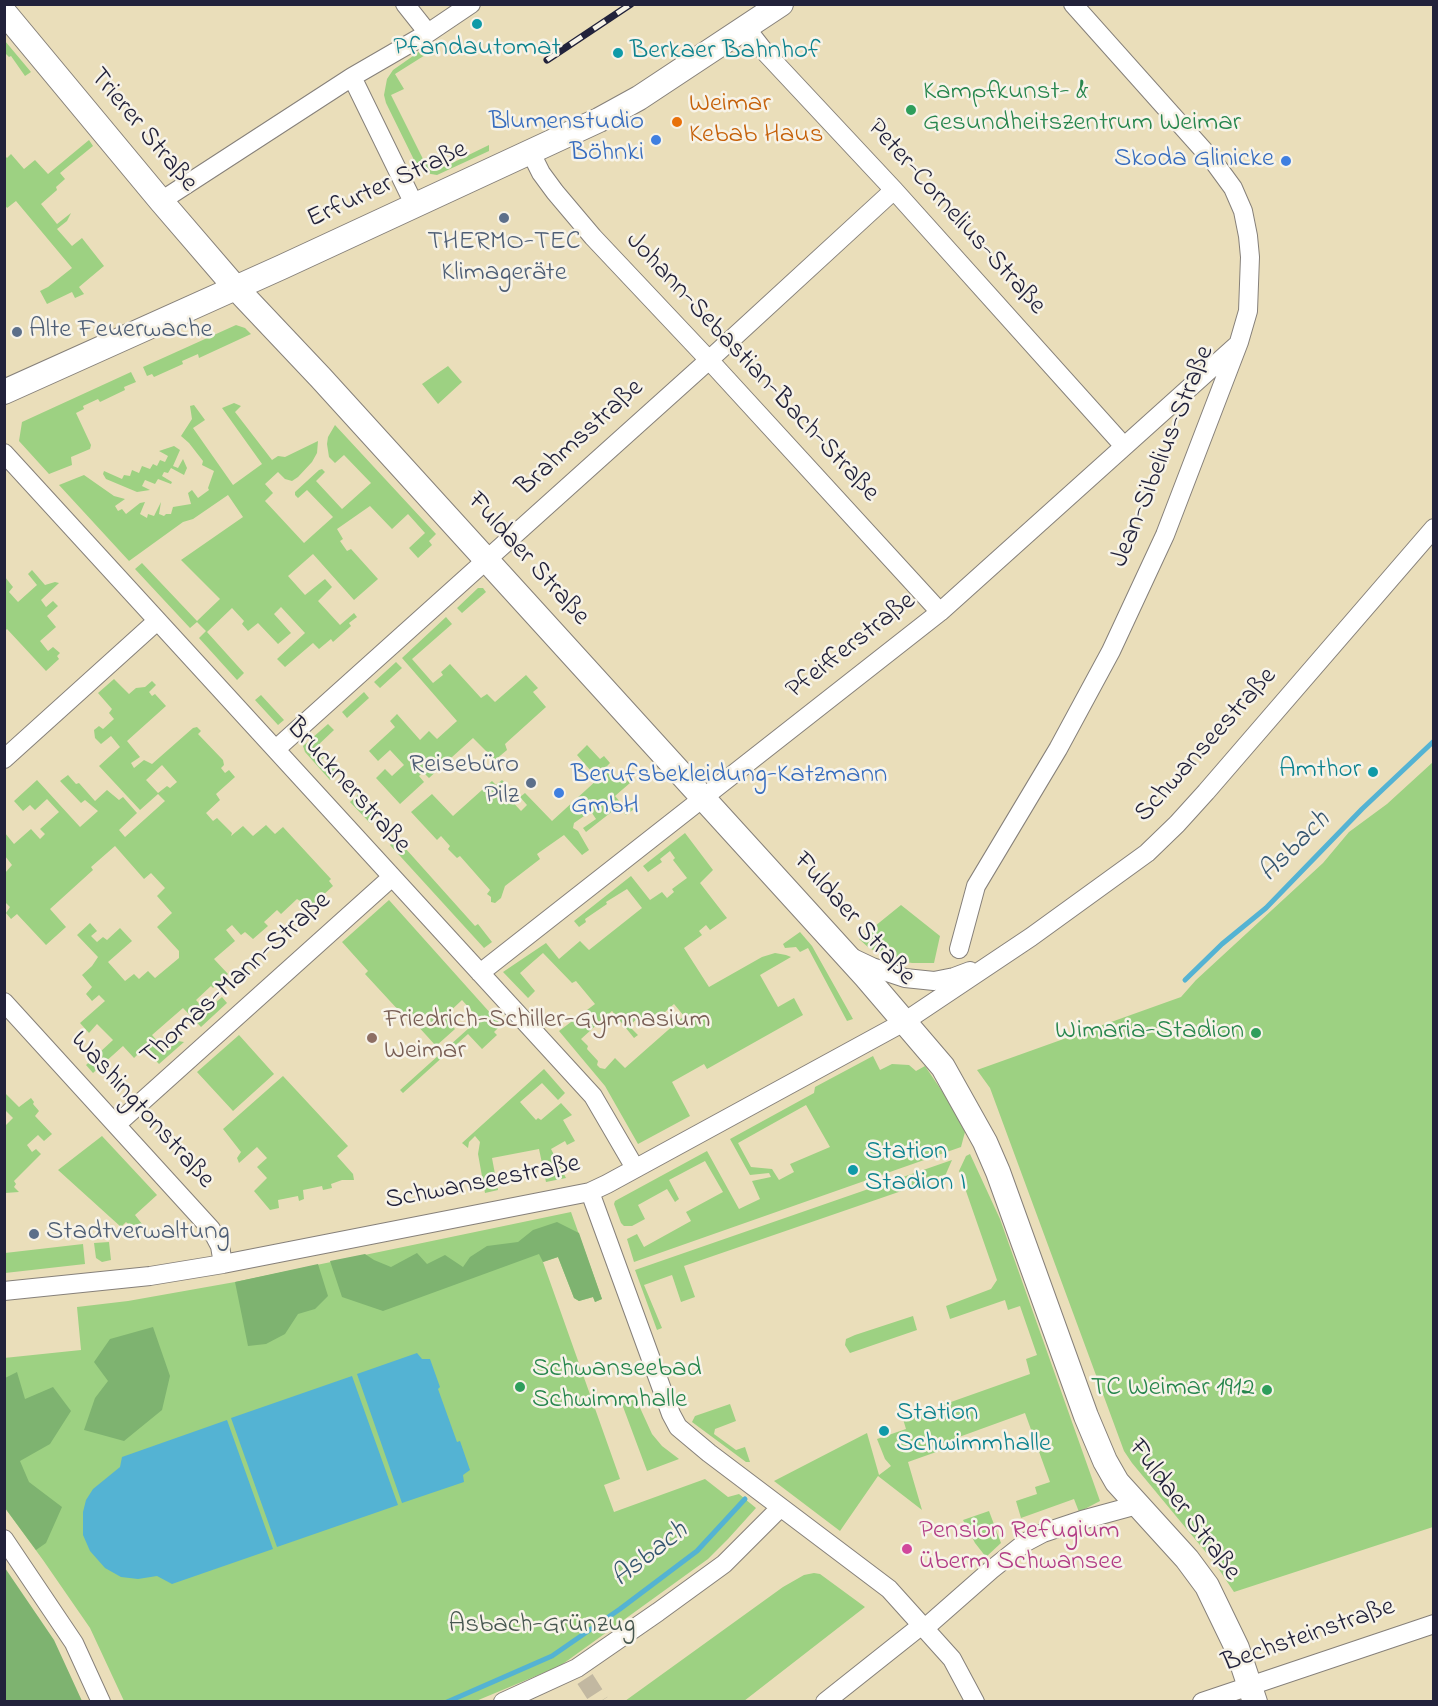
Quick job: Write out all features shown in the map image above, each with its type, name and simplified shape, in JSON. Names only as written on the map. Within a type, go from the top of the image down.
[{"type":"street","points":[[405,4],[428,33]]},
{"type":"street","points":[[161,201],[352,77],[428,33],[471,4]]},
{"type":"street","name":"Erfurter Straße","points":[[4,392],[531,153],[639,98],[781,4]]},
{"type":"street","name":"Jean-Sibelius-Straße","points":[[959,949],[976,886],[1058,749],[1116,640],[1187,482],[1239,342],[1248,311],[1250,257],[1243,211],[1233,188],[1214,162],[1073,4]]},
{"type":"street","name":"Trierer Straße","points":[[4,12],[235,287]]},
{"type":"street","name":"Peter-Cornelius-Straße","points":[[746,28],[764,51],[894,190],[1123,445]]},
{"type":"street","points":[[352,77],[415,206]]},
{"type":"street","name":"Johann-Sebastian-Bach-Straße","points":[[531,153],[541,173],[555,192],[593,237],[940,612]]},
{"type":"street","name":"Brahmsstraße","points":[[276,749],[487,561],[894,190]]},
{"type":"street","name":"Fuldaer Straße","points":[[235,287],[704,799],[943,1067],[985,1142],[1002,1182],[1086,1416],[1105,1461],[1117,1482],[1188,1559],[1207,1586],[1237,1648],[1253,1694]]},
{"type":"street","name":"Pfeifferstraße","points":[[480,973],[940,612],[1239,342]]},
{"type":"street","name":"Brucknerstraße","points":[[4,453],[593,1096],[635,1168]]},
{"type":"street","name":"Schwanseestraße","points":[[4,1291],[141,1277],[223,1264],[590,1192],[635,1168],[904,1022],[1112,880],[1147,853],[1177,825],[1434,528]]},
{"type":"street","points":[[4,759],[157,621]]},
{"type":"street","name":"Thomas-Mann-Straße","points":[[117,1124],[392,877]]},
{"type":"street","name":"Schwanseestraße","points":[[844,954],[872,967],[905,978],[934,981],[989,965]]},
{"type":"street","name":"Washingtonstraße","points":[[4,1002],[211,1229],[220,1246],[223,1264]]},
{"type":"street","points":[[590,1192],[675,1420],[688,1436],[889,1589],[952,1659],[975,1701]]},
{"type":"street","points":[[825,1701],[923,1627],[1026,1542],[1043,1533],[1082,1520],[1137,1505]]},
{"type":"street","points":[[503,1701],[581,1674],[724,1564],[780,1508]]},
{"type":"street","points":[[4,1539],[74,1643],[101,1701]]},
{"type":"street","name":"Bechsteinstraße","points":[[1202,1701],[1253,1694],[1434,1624]]},
{"type":"green space","points":[[5,41],[31,72],[25,76],[11,56],[5,53]]},
{"type":"green space","points":[[423,49],[424,51],[428,49],[430,52],[395,74],[404,89],[391,95],[424,161],[438,155],[444,167],[489,145],[489,151],[437,175],[425,173],[418,168],[384,95],[387,79],[393,70]]},
{"type":"green space","points":[[89,140],[93,146],[60,173],[65,179],[56,187],[57,190],[41,204],[57,224],[71,213],[67,221],[57,229],[72,246],[82,238],[104,266],[79,287],[84,294],[75,298],[72,292],[47,304],[40,291],[72,268],[16,201],[7,208],[5,205],[5,156],[7,158],[11,154],[24,169],[35,160],[48,174]]},
{"type":"green space","points":[[236,325],[245,328],[251,334],[199,358],[198,354],[182,361],[183,364],[154,377],[152,374],[147,376],[143,367]]},
{"type":"green space","points":[[448,366],[462,382],[438,404],[422,384]]},
{"type":"green space","points":[[131,372],[136,382],[100,402],[98,399],[83,406],[84,409],[76,413],[91,445],[90,449],[71,457],[72,465],[49,474],[19,441],[22,422]]},
{"type":"green space","points":[[234,403],[241,406],[235,412],[272,460],[278,456],[285,457],[318,441],[317,453],[312,462],[298,477],[292,481],[285,479],[278,472],[265,484],[273,493],[265,501],[304,543],[333,517],[307,490],[298,498],[295,495],[295,492],[319,470],[322,469],[325,472],[316,481],[342,509],[371,483],[344,455],[335,463],[329,457],[328,437],[335,425],[436,534],[429,541],[432,545],[418,558],[409,548],[425,533],[408,514],[392,529],[370,506],[337,529],[343,539],[340,541],[347,551],[351,549],[378,579],[354,600],[313,554],[288,576],[305,595],[325,579],[332,587],[318,601],[340,625],[354,613],[357,617],[349,623],[351,626],[333,642],[331,639],[319,649],[313,643],[285,667],[277,659],[305,633],[281,607],[274,614],[291,633],[278,644],[258,623],[248,631],[242,624],[244,621],[232,608],[207,632],[244,673],[237,680],[199,638],[206,631],[197,622],[190,628],[135,569],[142,563],[197,621],[220,599],[181,560],[243,517],[228,495],[193,519],[183,522],[129,561],[59,485],[84,475],[114,496],[125,499],[115,506],[118,511],[122,509],[126,514],[140,503],[145,502],[140,514],[147,518],[148,514],[154,516],[161,502],[159,514],[164,516],[171,514],[173,507],[191,504],[188,493],[192,490],[198,498],[209,490],[214,471],[202,465],[203,461],[181,436],[192,419],[190,406],[194,405],[205,420],[193,428],[233,485],[262,464],[222,408]]},
{"type":"green space","points":[[174,446],[180,450],[173,466],[178,468],[183,459],[187,468],[184,475],[171,468],[168,473],[164,472],[162,476],[172,482],[171,484],[158,479],[155,484],[145,480],[142,486],[150,490],[137,492],[106,479],[103,474],[104,471],[122,479],[124,475],[130,476],[132,470],[139,473],[142,466],[150,469],[153,464],[157,466],[160,460],[165,462],[168,456],[159,451]]},
{"type":"green space","points":[[32,570],[45,585],[59,583],[41,600],[46,607],[53,601],[58,606],[47,616],[56,627],[40,641],[48,651],[53,647],[60,653],[57,656],[59,659],[46,671],[7,629],[5,631],[5,577],[13,587],[9,592],[18,602],[37,585],[28,574]]},
{"type":"green space","points":[[478,588],[483,588],[486,592],[462,613],[457,608]]},
{"type":"green space","points":[[446,617],[452,624],[412,659],[433,683],[443,675],[441,672],[450,664],[481,698],[487,694],[495,702],[526,675],[538,688],[533,692],[546,707],[505,744],[507,750],[495,760],[473,738],[429,778],[423,772],[419,776],[424,782],[400,804],[376,778],[385,769],[392,776],[404,765],[390,750],[378,761],[369,751],[395,727],[390,721],[397,714],[420,740],[429,731],[437,739],[457,721],[402,658]]},
{"type":"green space","points":[[396,662],[402,668],[380,688],[374,682]]},
{"type":"green space","points":[[114,679],[129,694],[152,681],[156,685],[149,692],[152,696],[155,694],[166,706],[127,741],[140,757],[131,763],[134,768],[144,760],[152,764],[197,727],[201,731],[198,734],[223,760],[224,765],[221,768],[225,773],[229,770],[235,777],[216,794],[220,800],[206,813],[213,821],[217,818],[232,833],[231,836],[243,826],[253,836],[266,825],[275,834],[283,827],[331,879],[329,881],[333,886],[310,907],[297,899],[281,914],[277,910],[264,922],[268,926],[253,939],[245,932],[241,935],[232,925],[226,930],[235,941],[214,959],[228,974],[196,1000],[206,1011],[222,997],[227,1003],[201,1027],[183,1008],[152,1035],[166,1051],[178,1041],[184,1042],[159,1064],[144,1048],[134,1058],[123,1046],[93,1073],[86,1065],[113,1040],[97,1024],[89,1033],[80,1023],[105,1001],[99,995],[92,1001],[86,994],[92,987],[82,975],[98,957],[77,935],[90,923],[97,931],[91,936],[97,942],[103,937],[107,940],[120,928],[132,941],[108,962],[125,981],[134,974],[139,979],[148,971],[155,978],[179,958],[179,951],[157,927],[172,913],[157,896],[165,888],[151,873],[144,879],[115,846],[91,867],[93,870],[50,909],[66,927],[46,945],[17,914],[11,919],[6,913],[10,907],[5,902],[5,873],[12,865],[5,856],[5,833],[14,844],[31,829],[40,839],[45,834],[40,829],[59,812],[47,799],[35,810],[30,805],[23,811],[14,801],[37,780],[80,827],[98,811],[85,800],[81,803],[60,781],[68,775],[76,784],[79,783],[95,801],[107,790],[119,800],[123,797],[137,813],[119,830],[125,837],[165,801],[158,794],[140,810],[99,766],[120,747],[111,736],[101,744],[95,738],[94,730],[99,726],[103,729],[114,719],[109,713],[112,709],[98,693]],"holes":[[[162,765],[177,782],[158,793],[146,780]]]},
{"type":"green space","points":[[364,692],[369,698],[347,718],[342,712]]},
{"type":"green space","points":[[261,695],[284,720],[278,725],[255,700]]},
{"type":"green space","points":[[328,724],[334,730],[315,748],[324,757],[321,760],[328,768],[332,765],[338,772],[330,780],[305,752],[303,746]]},
{"type":"green space","points":[[587,745],[600,759],[604,756],[610,763],[607,766],[613,772],[609,776],[615,782],[623,776],[630,783],[615,796],[621,803],[634,809],[626,815],[619,806],[586,832],[583,828],[596,819],[592,813],[587,814],[574,823],[573,828],[578,831],[589,850],[582,855],[564,835],[537,854],[540,859],[505,886],[501,898],[495,903],[491,902],[491,897],[487,894],[490,890],[460,856],[457,858],[448,849],[450,846],[441,836],[437,840],[411,812],[432,794],[453,816],[492,781],[496,785],[502,780],[514,792],[509,798],[521,811],[527,805],[520,797],[525,793],[552,821],[598,779],[577,755]]},
{"type":"green space","name":"Wimaria-Stadion","points":[[1433,762],[1433,1527],[1234,1592],[1214,1562],[1124,1451],[990,1088],[977,1070],[1181,997],[1196,980],[1323,863],[1349,832],[1387,804]]},
{"type":"green space","points":[[359,794],[365,801],[362,804],[369,812],[373,809],[378,815],[370,823],[350,802]]},
{"type":"green space","points":[[685,833],[713,870],[700,883],[727,918],[710,930],[706,925],[699,931],[702,935],[684,948],[709,987],[762,957],[775,953],[786,955],[791,957],[760,975],[778,1007],[794,998],[803,1015],[707,1069],[704,1064],[672,1082],[690,1116],[638,1144],[605,1086],[559,1031],[595,1004],[576,981],[572,983],[543,953],[520,973],[535,991],[528,998],[503,972],[546,943],[559,959],[580,941],[589,950],[642,908],[627,889],[606,902],[607,904],[585,919],[586,922],[579,927],[574,921],[631,876],[650,900],[662,892],[667,898],[674,892],[672,889],[687,878],[673,860],[675,858],[670,851],[660,859],[662,862],[648,872],[643,866]],"holes":[[[674,1004],[684,1016],[625,1068],[615,1058],[605,1069],[600,1068],[597,1065],[598,1061],[581,1039],[612,1011],[634,1038],[638,1035],[629,1026],[640,1016],[645,1021],[650,1016],[655,1021]]]},
{"type":"green space","points":[[397,839],[475,926],[478,924],[492,942],[484,948],[390,845]]},
{"type":"green space","points":[[389,900],[501,1025],[494,1032],[497,1035],[482,1049],[468,1034],[403,1093],[400,1090],[479,1019],[462,1000],[444,1017],[455,1029],[436,1046],[416,1024],[413,1026],[365,974],[368,971],[342,942]]},
{"type":"green space","points":[[901,905],[940,936],[934,963],[912,963],[891,959],[869,948],[859,939]]},
{"type":"green space","points":[[800,932],[812,946],[853,1019],[847,1021],[808,948],[800,952],[796,947],[785,948],[783,944]]},
{"type":"green space","points":[[239,1035],[274,1074],[233,1111],[197,1072]]},
{"type":"green space","points":[[873,1056],[880,1070],[892,1064],[909,1065],[916,1071],[925,1066],[948,1100],[965,1132],[961,1147],[634,1262],[627,1239],[637,1234],[644,1247],[691,1221],[686,1212],[723,1192],[705,1161],[669,1180],[679,1199],[675,1202],[667,1189],[638,1205],[645,1219],[632,1226],[624,1226],[621,1223],[615,1201],[707,1151],[739,1209],[760,1199],[752,1181],[771,1177],[769,1173],[750,1175],[730,1139],[814,1093],[815,1087]],"holes":[[[806,1105],[830,1147],[790,1164],[794,1172],[779,1180],[772,1169],[751,1167],[738,1143]]]},
{"type":"green space","points":[[544,1069],[565,1093],[558,1100],[542,1083],[520,1102],[536,1120],[538,1118],[541,1120],[561,1103],[572,1115],[563,1120],[575,1141],[567,1145],[565,1141],[551,1149],[566,1178],[546,1182],[539,1149],[492,1158],[498,1190],[485,1193],[478,1154],[480,1142],[475,1136],[469,1142],[468,1148],[462,1143]]},
{"type":"green space","points":[[283,1076],[348,1146],[337,1156],[353,1174],[354,1180],[342,1180],[331,1184],[332,1188],[323,1190],[322,1186],[303,1190],[304,1199],[299,1201],[298,1196],[278,1200],[279,1208],[270,1210],[254,1191],[267,1178],[257,1167],[267,1158],[257,1147],[239,1163],[237,1158],[241,1152],[223,1129]]},
{"type":"green space","points":[[5,1093],[19,1107],[31,1098],[39,1111],[35,1116],[52,1134],[44,1141],[38,1135],[27,1145],[32,1152],[36,1149],[41,1154],[14,1181],[16,1184],[14,1187],[19,1192],[5,1193],[5,1126],[13,1118],[5,1110]]},
{"type":"green space","points":[[102,1136],[157,1195],[135,1215],[142,1224],[134,1230],[126,1222],[121,1227],[58,1170]]},
{"type":"green space","points":[[970,1154],[1000,1219],[1100,1501],[1079,1512],[1074,1499],[1021,1518],[1016,1501],[1037,1494],[1035,1487],[1050,1482],[1025,1413],[937,1445],[939,1451],[908,1462],[922,1510],[878,1476],[840,1531],[774,1481],[867,1433],[879,1475],[891,1466],[885,1459],[877,1439],[906,1429],[903,1419],[1030,1374],[1026,1359],[1037,1355],[1020,1306],[1008,1310],[1005,1300],[950,1319],[946,1306],[991,1289],[997,1280],[959,1171],[966,1156]]},
{"type":"green space","points":[[952,1160],[945,1176],[684,1266],[695,1297],[681,1302],[672,1275],[644,1285],[662,1328],[657,1330],[635,1270]]},
{"type":"green space","name":"Asbach-Grünzug","points":[[571,1212],[602,1299],[595,1302],[593,1297],[579,1301],[574,1298],[558,1257],[543,1262],[620,1479],[604,1485],[614,1512],[705,1479],[728,1497],[739,1494],[756,1508],[728,1539],[708,1559],[560,1666],[476,1701],[124,1701],[90,1628],[5,1508],[4,1358],[81,1350],[77,1307],[128,1301],[235,1282]]},
{"type":"green space","points":[[557,1222],[579,1233],[602,1299],[595,1302],[593,1297],[579,1301],[574,1298],[558,1257],[543,1262],[539,1254],[383,1311],[342,1297],[330,1261],[365,1254],[391,1267],[417,1253],[427,1264],[445,1255],[463,1267],[470,1257],[487,1246],[518,1242],[533,1230]]},
{"type":"green space","points":[[109,1242],[111,1260],[102,1262],[96,1258],[94,1243]]},
{"type":"green space","points":[[83,1244],[85,1264],[5,1273],[5,1253]]},
{"type":"green space","points":[[318,1264],[328,1296],[315,1309],[298,1314],[285,1334],[266,1344],[248,1346],[235,1282]]},
{"type":"green space","points":[[913,1316],[917,1330],[850,1353],[845,1345],[846,1339],[855,1335]]},
{"type":"green space","points":[[153,1327],[170,1376],[162,1410],[124,1441],[84,1430],[95,1398],[108,1381],[94,1362],[110,1339]]},
{"type":"green space","points":[[17,1372],[25,1399],[53,1387],[71,1411],[50,1444],[20,1461],[29,1482],[62,1507],[46,1543],[36,1550],[5,1508],[5,1378]]},
{"type":"green space","points":[[636,1399],[652,1434],[662,1446],[679,1459],[647,1471],[622,1404]]},
{"type":"green space","points":[[730,1404],[736,1421],[715,1429],[714,1434],[736,1450],[745,1447],[750,1462],[746,1462],[692,1422],[695,1416]]},
{"type":"green space","points":[[989,1511],[1001,1543],[986,1557],[975,1543],[963,1520]]},
{"type":"green space","points":[[5,1568],[54,1640],[82,1701],[5,1701]]},
{"type":"green space","points":[[820,1574],[865,1607],[744,1701],[625,1701],[783,1587],[804,1575]]},
{"type":"water","points":[[417,1353],[422,1359],[430,1359],[457,1442],[460,1441],[470,1470],[463,1475],[464,1482],[402,1503],[357,1374]]},
{"type":"water","points":[[352,1376],[398,1505],[277,1547],[231,1418]]},
{"type":"water","points":[[227,1420],[273,1549],[172,1584],[157,1576],[138,1579],[121,1577],[105,1568],[90,1551],[83,1535],[83,1512],[86,1500],[93,1489],[120,1467],[122,1457]]},
{"type":"waterway","name":"Asbach","points":[[1185,980],[1222,944],[1266,908],[1362,809],[1434,741]]},
{"type":"waterway","name":"Asbach","points":[[447,1702],[552,1656],[620,1609],[697,1551],[745,1499]]},
{"type":"tunnel","points":[[585,1679],[600,1702]]},
{"type":"railway","points":[[547,60],[631,4]]},
{"type":"place","name":"Pfandautomat","points":[[477,24]]},
{"type":"place","name":"Berkaer Bahnhof","points":[[618,53]]},
{"type":"place","name":"Kampfkunst- & Gesundheitszentrum Weimar","points":[[911,110]]},
{"type":"place","name":"Weimar Kebab Haus","points":[[677,122]]},
{"type":"place","name":"Blumenstudio Böhnki","points":[[656,140]]},
{"type":"place","name":"Skoda Glinicke","points":[[1286,161]]},
{"type":"place","name":"THERMO-TEC Klimageräte","points":[[504,218]]},
{"type":"place","name":"Alte Feuerwache","points":[[17,332]]},
{"type":"place","name":"Amthor","points":[[1373,772]]},
{"type":"place","name":"Reisebüro Pilz","points":[[531,783]]},
{"type":"place","name":"Berufsbekleidung-Katzmann GmbH","points":[[559,793]]},
{"type":"place","name":"Wimaria-Stadion","points":[[1256,1033]]},
{"type":"place","name":"Friedrich-Schiller-Gymnasium Weimar","points":[[372,1038]]},
{"type":"place","name":"Station Stadion I","points":[[853,1170]]},
{"type":"place","name":"Stadtverwaltung","points":[[34,1234]]},
{"type":"place","name":"Schwanseebad Schwimmhalle","points":[[520,1387]]},
{"type":"place","name":"TC Weimar 1912","points":[[1267,1390]]},
{"type":"place","name":"Station Schwimmhalle","points":[[884,1431]]},
{"type":"place","name":"Pension Refugium überm Schwansee","points":[[907,1549]]}]
